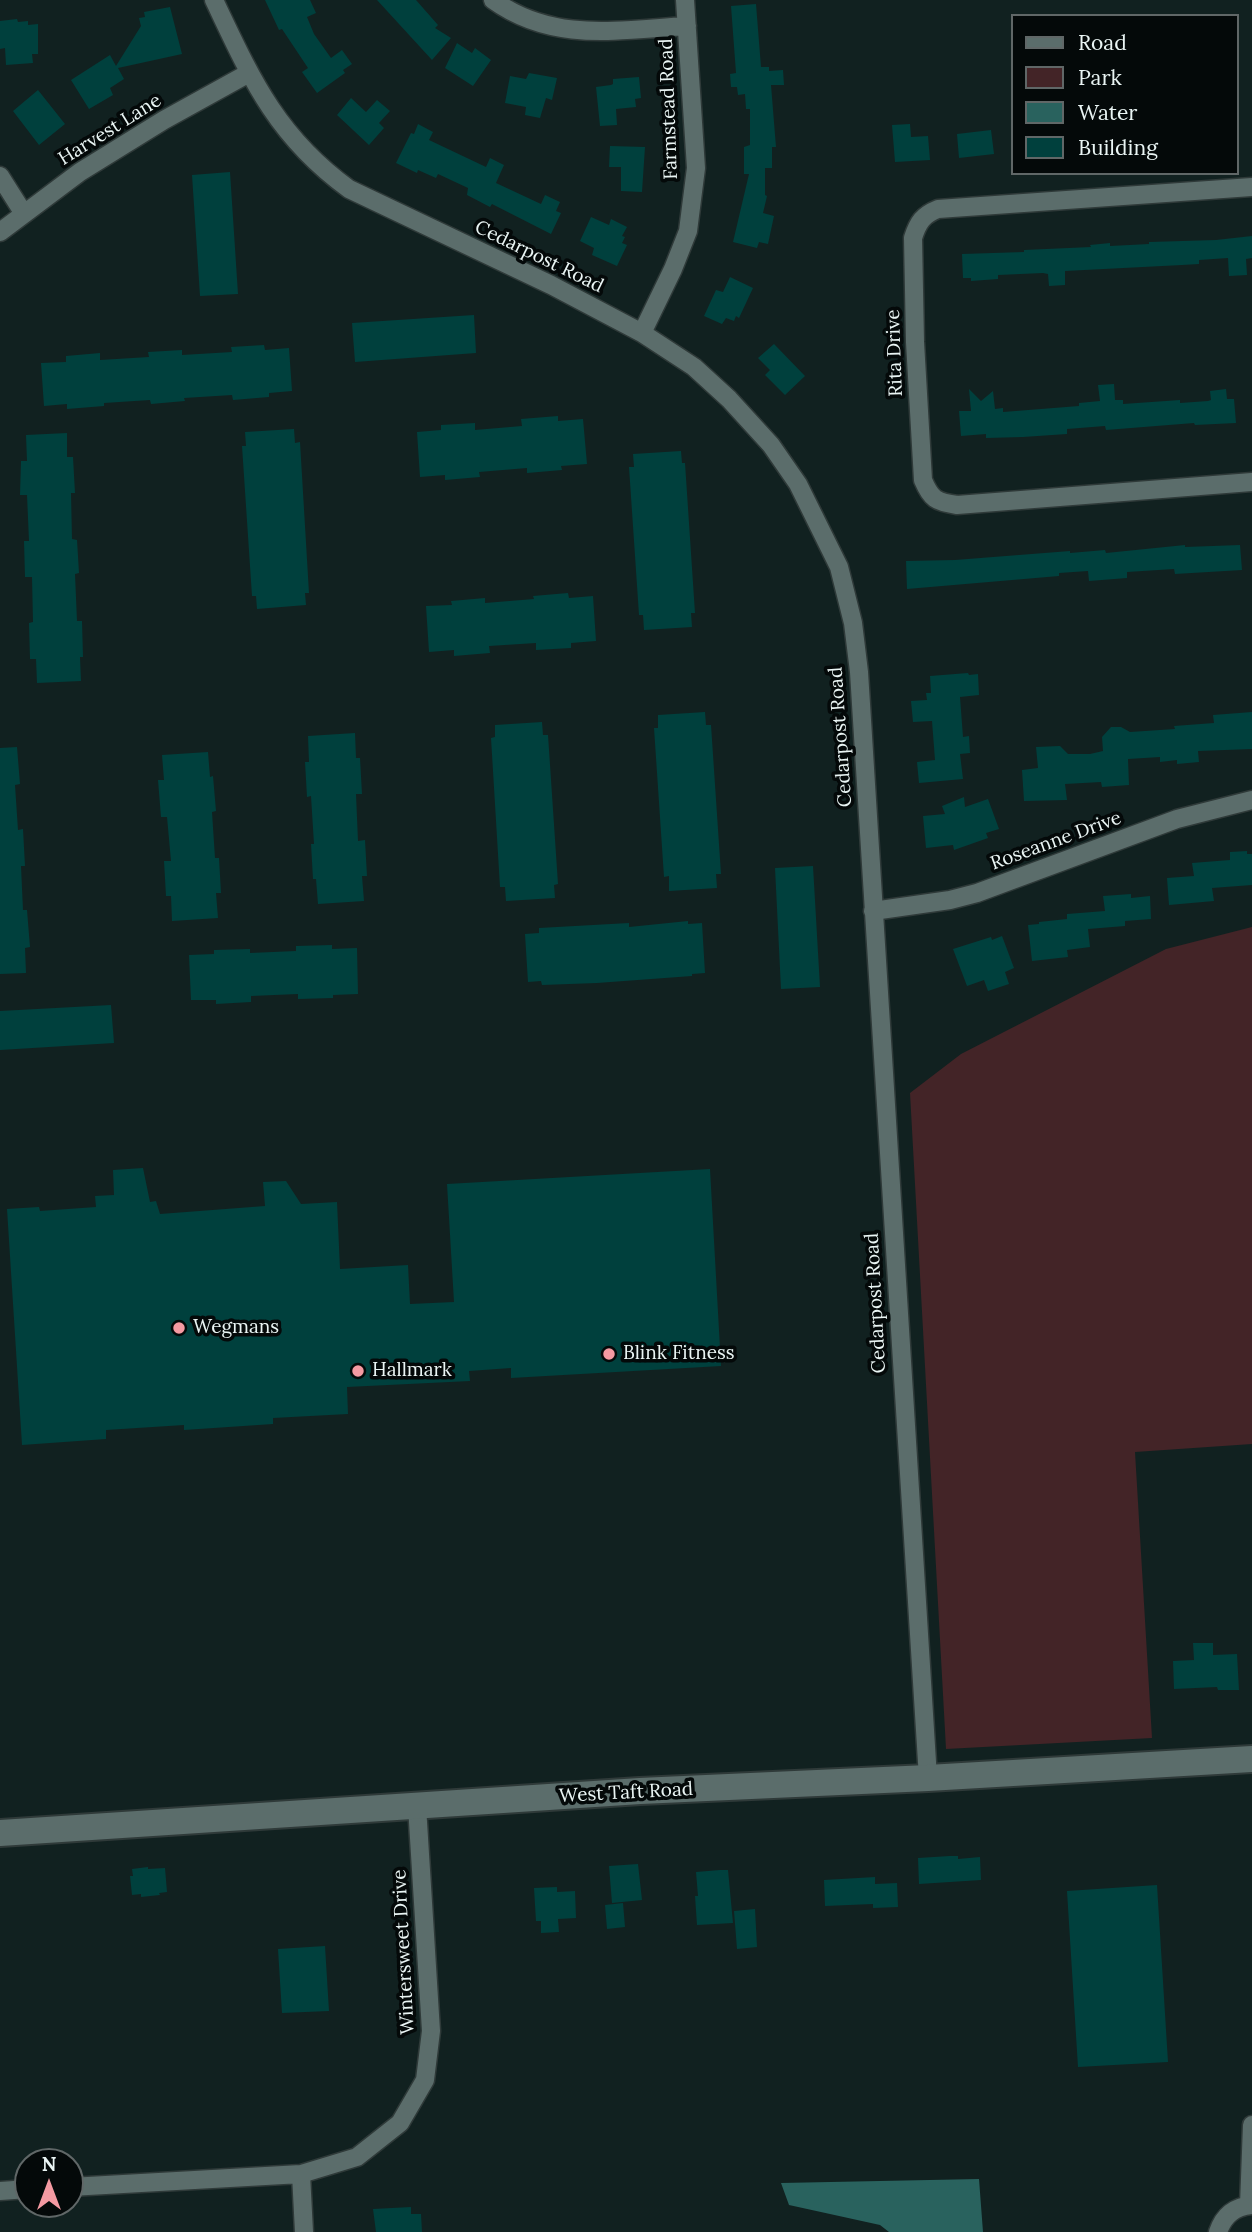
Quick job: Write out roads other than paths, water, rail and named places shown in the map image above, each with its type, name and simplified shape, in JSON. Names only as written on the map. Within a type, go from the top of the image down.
[{"type":"main road","name":"West Taft Road","points":[[0,1833],[640,1791],[1252,1759]]},
{"type":"street","name":"Cedarpost Road","points":[[214,0],[262,97],[292,138],[323,170],[349,189],[551,285],[642,333],[694,367],[729,399],[771,445],[798,484],[839,567],[853,623],[859,672],[928,1778]]},
{"type":"street","points":[[492,0],[509,12],[543,26],[582,32],[687,26]]},
{"type":"street","name":"Farmstead Road","points":[[642,333],[688,231],[695,168],[685,0]]},
{"type":"street","name":"Harvest Lane","points":[[0,232],[90,166],[164,120],[249,73]]},
{"type":"street","points":[[0,176],[24,214]]},
{"type":"street","name":"Rita Drive","points":[[1252,187],[938,209],[925,215],[917,225],[913,238],[915,342],[923,480],[929,494],[940,502],[957,505],[1252,482]]},
{"type":"street","name":"Roseanne Drive","points":[[873,911],[950,901],[1177,819],[1252,800]]},
{"type":"street","name":"Wintersweet Drive","points":[[84,2186],[301,2174],[357,2157],[400,2123],[425,2080],[431,2031],[417,1806]]},
{"type":"street","points":[[1218,2232],[1230,2212],[1251,2205],[1252,2125]]},
{"type":"street","points":[[301,2174],[304,2232]]},
{"type":"water","points":[[979,2179],[983,2232],[889,2232],[880,2225],[789,2205],[781,2183]]},
{"type":"place","name":"Wegmans","points":[[179,1328]]},
{"type":"place","name":"Blink Fitness","points":[[609,1354]]},
{"type":"place","name":"Hallmark","points":[[358,1371]]}]
